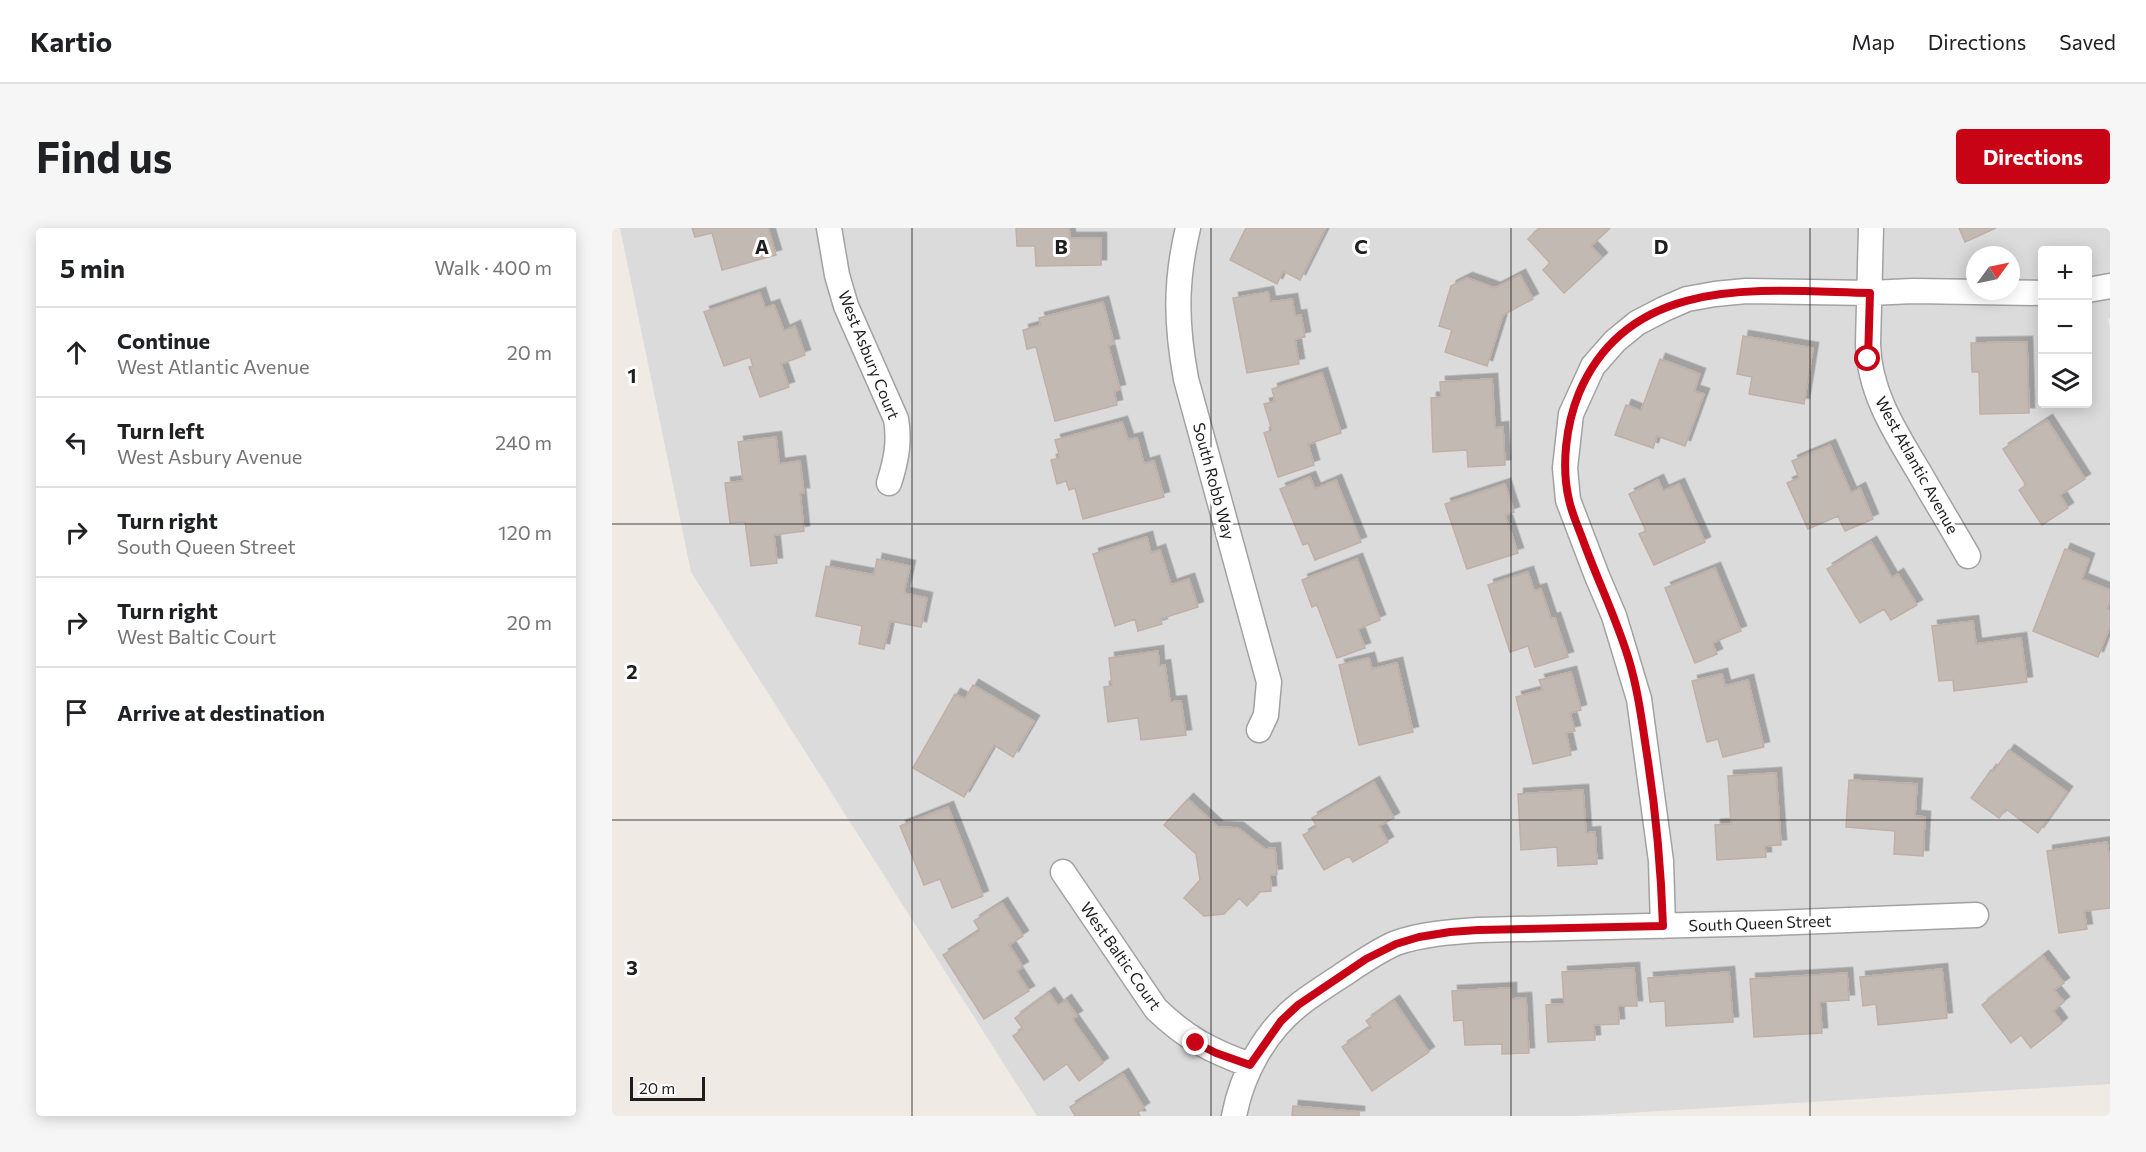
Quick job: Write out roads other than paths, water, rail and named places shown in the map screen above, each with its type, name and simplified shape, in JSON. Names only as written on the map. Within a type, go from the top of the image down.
[{"type":"street","name":"West Asbury Court","points":[[829,228],[837,275],[846,306],[896,419],[899,435],[897,456],[889,483]]},
{"type":"street","name":"South Robb Way","points":[[1188,228],[1179,279],[1177,312],[1180,342],[1186,379],[1269,682],[1266,715],[1259,730]]},
{"type":"street","name":"West Atlantic Avenue","points":[[1871,228],[1868,359],[1872,380],[1881,403],[1968,556]]},
{"type":"street","points":[[2092,289],[2110,286]]},
{"type":"street","points":[[1663,926],[1661,861],[1639,699],[1614,616],[1596,576],[1568,500],[1565,468],[1571,414],[1593,366],[1615,341],[1637,323],[1687,299],[1736,292],[2038,293]]},
{"type":"street","name":"West Baltic Court","points":[[1063,872],[1156,1009],[1175,1028],[1196,1043],[1250,1065]]},
{"type":"street","name":"South Queen Street","points":[[1234,1116],[1239,1090],[1250,1065],[1281,1021],[1298,1005],[1366,959],[1396,944],[1419,937],[1450,932],[1976,915]]}]
